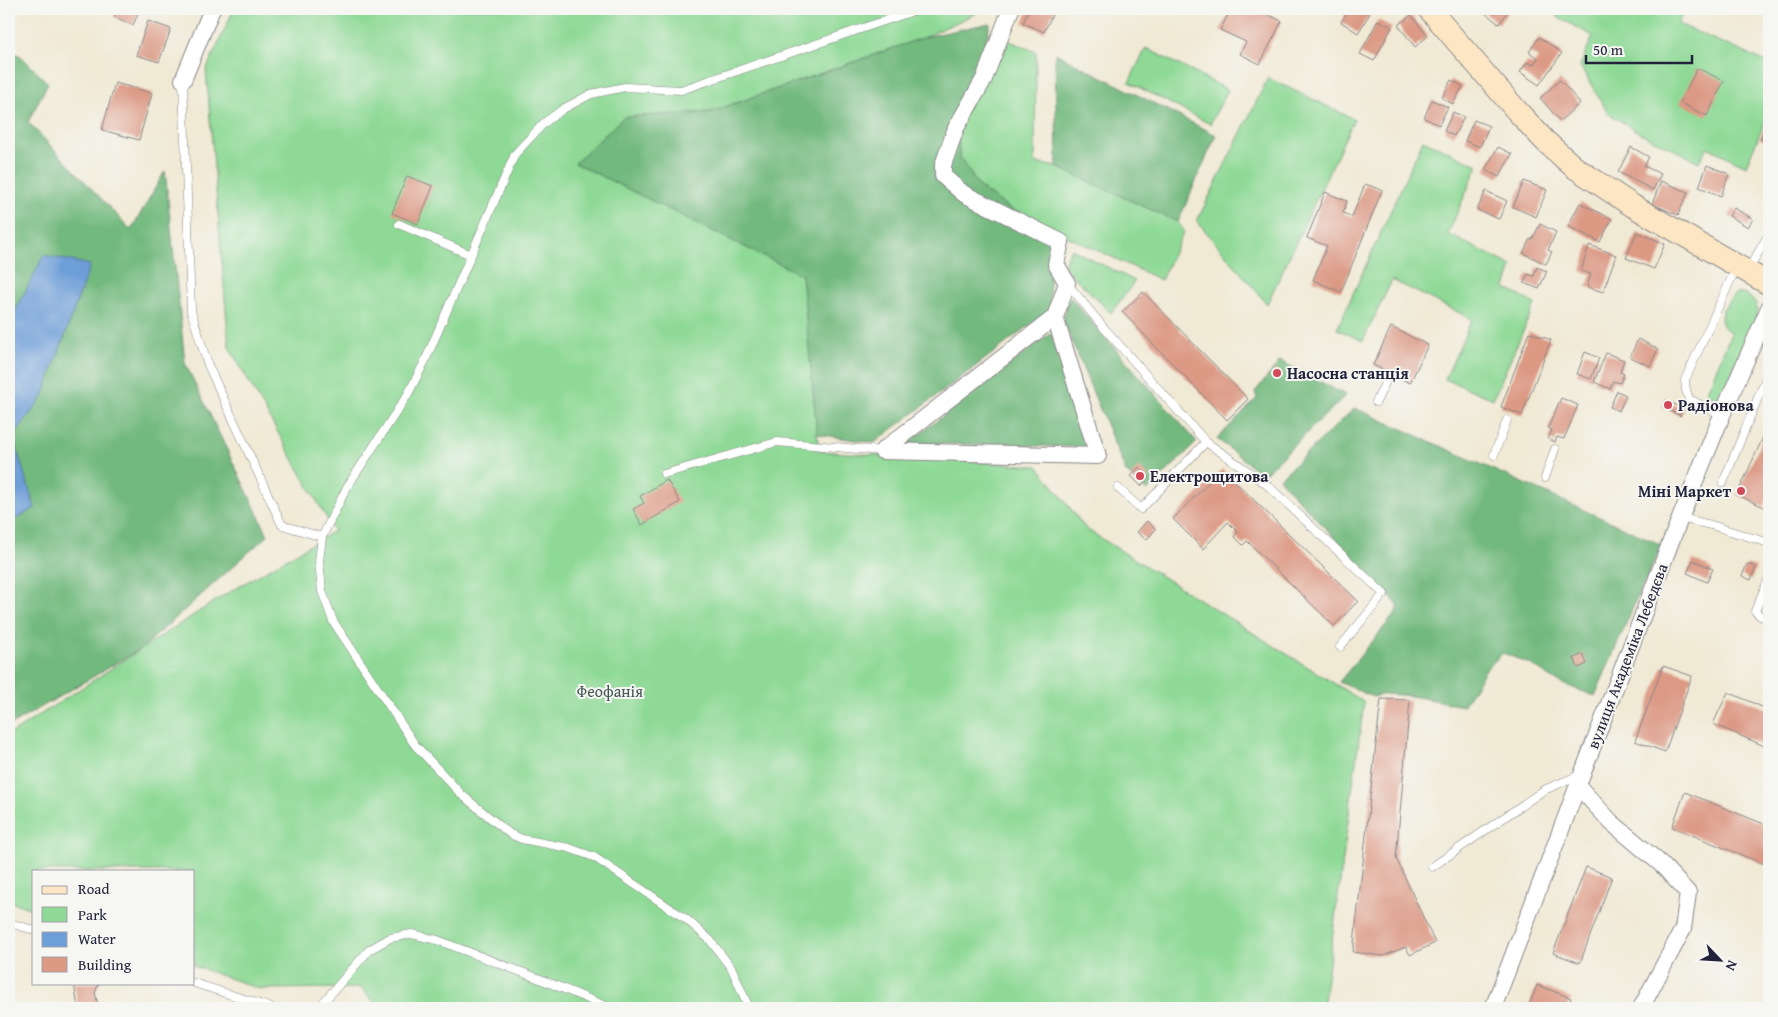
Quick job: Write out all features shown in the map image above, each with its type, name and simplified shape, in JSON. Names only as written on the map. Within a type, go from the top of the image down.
[{"type":"street","points":[[183,80],[212,9]]},
{"type":"street","points":[[882,451],[1056,317],[1067,283],[1056,264],[1061,242],[964,194],[943,176],[944,165],[956,128],[984,79],[1011,9]]},
{"type":"street","points":[[1429,9],[1517,111],[1574,167],[1634,206],[1769,284]]},
{"type":"street","name":"вулиця Академіка Лебедєва","points":[[1493,1008],[1680,518],[1722,415],[1769,308]]},
{"type":"street","points":[[882,451],[1098,456],[1056,317]]},
{"type":"street","points":[[1580,780],[1611,822],[1661,864],[1688,893],[1683,929],[1641,1008]]},
{"type":"lane","points":[[749,1008],[732,969],[710,940],[686,918],[594,858],[569,848],[522,839],[510,834],[462,795],[415,745],[333,621],[322,592],[319,561],[322,537],[347,487],[408,394],[426,361],[515,154],[544,123],[563,109],[591,94],[625,87],[681,90],[919,9]]},
{"type":"lane","points":[[183,80],[191,310],[208,365],[282,525],[322,537]]},
{"type":"lane","points":[[399,224],[471,254]]},
{"type":"lane","points":[[1722,415],[1689,400],[1685,380],[1742,269],[1769,234]]},
{"type":"lane","points":[[1067,283],[1104,328],[1206,442],[1265,483],[1384,594],[1340,647]]},
{"type":"lane","points":[[1723,483],[1769,372]]},
{"type":"lane","points":[[1376,402],[1387,379]]},
{"type":"lane","points":[[1494,455],[1507,420]]},
{"type":"lane","points":[[664,474],[776,442],[882,451]]},
{"type":"lane","points":[[1118,488],[1142,509],[1206,442]]},
{"type":"lane","points":[[1545,478],[1555,449]]},
{"type":"lane","points":[[1680,518],[1711,525],[1769,543]]},
{"type":"lane","points":[[1769,578],[1755,611],[1769,620]]},
{"type":"lane","points":[[1432,867],[1544,790],[1580,780]]},
{"type":"lane","points":[[9,923],[32,929]]},
{"type":"lane","points":[[318,1008],[369,950],[390,938],[412,934],[437,940],[610,1008]]},
{"type":"lane","points":[[195,983],[272,1008]]},
{"type":"green space","name":"Феофанія","points":[[234,9],[985,9],[925,37],[710,112],[624,117],[575,163],[802,275],[819,451],[1038,466],[1086,529],[1364,702],[1323,1008],[379,1008],[361,988],[260,989],[195,966],[195,870],[32,870],[32,909],[9,901],[9,735],[226,594],[334,531],[229,347],[206,70]]},
{"type":"green space","points":[[1549,9],[1685,9],[1678,24],[1769,63],[1769,112],[1746,166],[1707,147],[1699,162],[1638,132],[1608,113],[1580,66],[1593,36],[1559,18]]},
{"type":"green space","points":[[990,23],[976,94],[956,127],[960,157],[979,187],[1014,212],[1055,230],[1049,252],[1050,310],[874,443],[817,434],[802,275],[575,163],[624,117],[710,112],[925,37]]},
{"type":"green space","points":[[1003,38],[1036,52],[1035,163],[1057,167],[1178,222],[1184,231],[1161,280],[1015,212],[979,187],[960,157],[956,128]]},
{"type":"green space","points":[[1146,48],[1228,90],[1210,124],[1129,82]]},
{"type":"green space","points":[[9,51],[21,56],[48,83],[28,122],[131,230],[165,171],[185,363],[268,535],[142,648],[9,726]]},
{"type":"green space","points":[[1055,53],[1216,135],[1178,222],[1057,167]]},
{"type":"green space","points":[[1268,78],[1354,119],[1267,304],[1197,221]]},
{"type":"green space","points":[[1423,140],[1478,165],[1448,234],[1512,266],[1505,288],[1535,304],[1493,399],[1445,379],[1472,319],[1392,280],[1363,341],[1337,329]]},
{"type":"green space","points":[[1071,249],[1135,281],[1111,313],[1063,266]]},
{"type":"green space","points":[[1736,293],[1750,298],[1755,303],[1758,311],[1722,396],[1716,398],[1706,394],[1731,333],[1722,324],[1722,313],[1727,303]]},
{"type":"green space","points":[[1069,296],[1197,442],[1147,491],[1126,472],[1063,320]]},
{"type":"green space","points":[[1051,333],[1085,447],[908,443]]},
{"type":"green space","points":[[1280,361],[1346,395],[1263,475],[1217,439],[1257,398],[1255,392]]},
{"type":"green space","points":[[1355,408],[1662,545],[1595,696],[1560,683],[1530,664],[1503,653],[1486,669],[1463,706],[1404,695],[1392,694],[1373,697],[1339,682],[1395,614],[1399,606],[1279,479]]},
{"type":"water","points":[[44,255],[90,265],[43,396],[13,437],[35,508],[9,523],[9,324]]},
{"type":"building","points":[[118,9],[140,9],[133,25],[114,17]]},
{"type":"building","points":[[1029,9],[1055,9],[1044,32],[1023,23]]},
{"type":"building","points":[[1231,9],[1256,9],[1282,21],[1260,64],[1240,54],[1246,42],[1220,30]]},
{"type":"building","points":[[1349,9],[1372,10],[1358,33],[1341,22]]},
{"type":"building","points":[[1480,9],[1510,9],[1499,24]]},
{"type":"building","points":[[1411,15],[1428,36],[1415,47],[1398,25]]},
{"type":"building","points":[[1378,20],[1392,27],[1374,61],[1360,54]]},
{"type":"building","points":[[148,21],[171,29],[159,62],[136,55]]},
{"type":"building","points":[[1539,37],[1562,53],[1539,85],[1520,72],[1527,62],[1533,65],[1538,58],[1529,52]]},
{"type":"building","points":[[1697,68],[1724,81],[1707,116],[1680,103]]},
{"type":"building","points":[[1451,80],[1463,86],[1453,104],[1442,98]]},
{"type":"building","points":[[1560,80],[1580,103],[1560,121],[1540,98]]},
{"type":"building","points":[[115,83],[152,93],[139,140],[102,130]]},
{"type":"building","points":[[1432,100],[1448,107],[1439,125],[1424,118]]},
{"type":"building","points":[[1453,112],[1464,117],[1454,136],[1444,131]]},
{"type":"building","points":[[1769,118],[1769,146],[1766,144],[1767,142],[1760,139]]},
{"type":"building","points":[[1474,120],[1489,126],[1480,147],[1465,141]]},
{"type":"building","points":[[1498,147],[1512,154],[1499,177],[1485,170]]},
{"type":"building","points":[[1631,147],[1649,157],[1644,166],[1661,174],[1653,190],[1618,172]]},
{"type":"building","points":[[1707,165],[1729,174],[1721,196],[1699,187]]},
{"type":"building","points":[[407,176],[433,186],[418,224],[392,213]]},
{"type":"building","points":[[1524,181],[1547,190],[1536,217],[1513,207]]},
{"type":"building","points":[[1661,181],[1688,192],[1678,215],[1652,204]]},
{"type":"building","points":[[1365,184],[1382,190],[1341,292],[1313,280],[1327,246],[1307,238],[1325,192],[1347,201],[1343,213],[1352,217]]},
{"type":"building","points":[[1486,191],[1507,201],[1499,219],[1477,210]]},
{"type":"building","points":[[1580,203],[1612,219],[1600,242],[1568,226]]},
{"type":"building","points":[[1734,208],[1753,219],[1748,227],[1729,216]]},
{"type":"building","points":[[1540,224],[1556,232],[1548,250],[1552,252],[1546,264],[1523,253]]},
{"type":"building","points":[[1637,232],[1665,244],[1654,269],[1626,258]]},
{"type":"building","points":[[1589,245],[1616,255],[1603,292],[1587,287],[1591,274],[1581,271]]},
{"type":"building","points":[[1537,267],[1547,271],[1539,289],[1524,283],[1528,274],[1534,276]]},
{"type":"building","points":[[1143,292],[1248,399],[1227,420],[1122,312]]},
{"type":"building","points":[[1391,327],[1428,345],[1410,383],[1373,365]]},
{"type":"building","points":[[1529,332],[1551,340],[1522,415],[1501,407]]},
{"type":"building","points":[[1638,339],[1658,349],[1650,366],[1630,357]]},
{"type":"building","points":[[1585,352],[1599,358],[1591,379],[1577,374]]},
{"type":"building","points":[[1606,353],[1624,360],[1620,372],[1624,374],[1620,383],[1613,381],[1610,389],[1594,382]]},
{"type":"building","name":"Насосна станція","points":[[1276,369],[1281,374],[1277,377],[1272,373]]},
{"type":"building","points":[[1617,391],[1626,395],[1619,411],[1610,407]]},
{"type":"building","points":[[1561,398],[1578,405],[1564,439],[1557,437],[1555,442],[1548,439],[1552,430],[1548,428]]},
{"type":"building","points":[[1666,400],[1684,409],[1680,416],[1663,407]]},
{"type":"building","points":[[1769,424],[1769,495],[1764,507],[1737,495]]},
{"type":"building","name":"Електрощитова","points":[[1139,467],[1149,477],[1141,486],[1131,476]]},
{"type":"building","points":[[1222,469],[1358,601],[1334,626],[1247,541],[1243,545],[1234,536],[1238,532],[1228,522],[1203,549],[1173,519]]},
{"type":"building","points":[[667,480],[680,502],[642,525],[633,509],[644,503],[640,496]]},
{"type":"building","points":[[1147,521],[1156,529],[1146,540],[1137,532]]},
{"type":"building","points":[[1693,560],[1713,569],[1707,582],[1687,573]]},
{"type":"building","points":[[1747,564],[1756,567],[1751,580],[1742,576]]},
{"type":"building","points":[[1583,654],[1587,664],[1578,668],[1574,658]]},
{"type":"building","points":[[1663,666],[1692,676],[1665,752],[1635,741]]},
{"type":"building","points":[[1728,692],[1769,710],[1769,748],[1713,724]]},
{"type":"building","points":[[1381,699],[1410,700],[1396,858],[1435,943],[1410,955],[1406,947],[1383,956],[1353,952]]},
{"type":"building","points":[[1685,792],[1769,826],[1769,866],[1672,827]]},
{"type":"building","points":[[1586,867],[1612,877],[1580,963],[1553,953]]},
{"type":"building","points":[[74,984],[99,984],[95,993],[99,1008],[78,1008]]},
{"type":"building","points":[[1537,985],[1571,998],[1567,1008],[1528,1008]]},
{"type":"place","name":"Насосна станція","points":[[1277,373]]},
{"type":"place","name":"Радіонова","points":[[1668,405]]},
{"type":"place","name":"Електрощитова","points":[[1140,476]]},
{"type":"place","name":"Міні Маркет","points":[[1741,491]]}]
